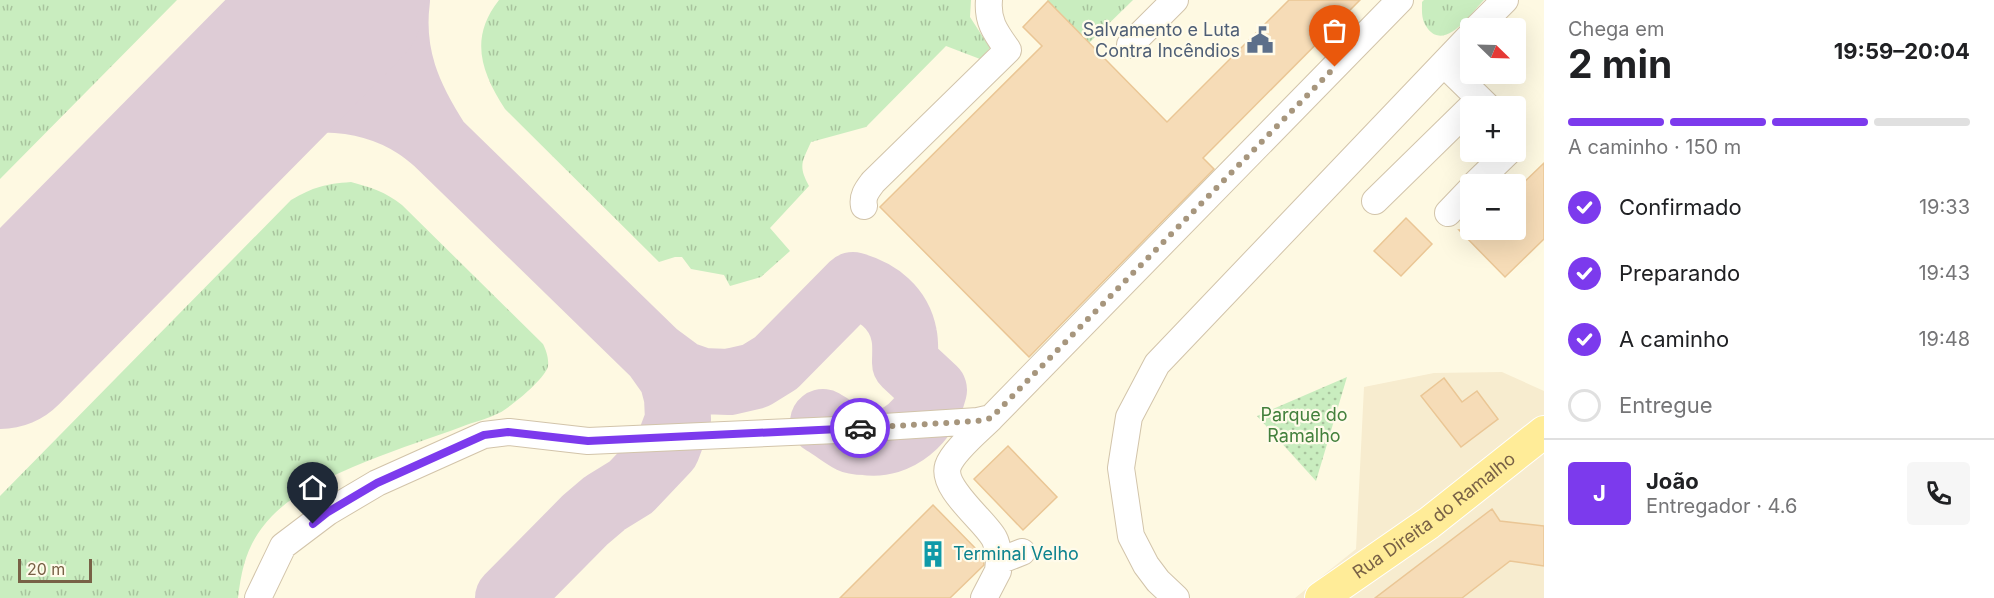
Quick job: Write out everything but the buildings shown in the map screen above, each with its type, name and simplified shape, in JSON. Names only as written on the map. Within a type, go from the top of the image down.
[{"type":"main road","name":"Rua Direita do Ramalho","points":[[1321,598],[1541,441]]},
{"type":"street","points":[[864,206],[862,200],[873,182],[1008,50],[995,30],[988,13],[989,0]]},
{"type":"street","points":[[1130,45],[1175,0]]},
{"type":"street","points":[[984,598],[998,571],[1010,556],[951,486],[947,475],[948,465],[956,454],[1400,0]]},
{"type":"street","points":[[1487,18],[1504,0]]},
{"type":"street","points":[[1184,598],[1165,592],[1146,565],[1131,536],[1121,468],[1129,417],[1157,364],[1460,47]]},
{"type":"street","points":[[1444,64],[1470,96]]},
{"type":"street","points":[[1375,201],[1460,121]]},
{"type":"street","points":[[1485,174],[1498,162]]},
{"type":"street","points":[[1448,213],[1460,200]]},
{"type":"street","points":[[258,598],[283,546],[328,512],[377,483],[484,435],[508,432],[588,441],[837,430],[978,421],[991,418]]},
{"type":"shaded area","points":[[1502,372],[1544,391],[1544,598],[1295,598],[1356,549],[1364,387],[1434,373]]},
{"type":"green space","points":[[0,0],[177,0],[0,179]]},
{"type":"green space","points":[[499,0],[971,0],[970,17],[990,48],[980,59],[946,46],[866,127],[811,142],[802,164],[803,174],[809,186],[770,228],[790,251],[761,277],[730,286],[724,275],[691,269],[682,257],[659,262],[505,109],[485,68],[481,41],[490,14]]},
{"type":"green space","points":[[1047,0],[1133,0],[1089,43]]},
{"type":"green space","points":[[1424,0],[1484,0],[1468,18],[1460,18],[1458,28],[1443,36],[1435,35],[1426,26],[1422,13]]},
{"type":"green space","points":[[351,182],[378,190],[402,205],[543,344],[548,366],[541,378],[519,399],[495,415],[361,464],[335,475],[289,501],[264,525],[252,544],[244,564],[238,598],[0,598],[0,496],[291,200],[320,187]]},
{"type":"green space","name":"Parque do Ramalho","points":[[1347,377],[1316,481],[1257,416]]},
{"type":"taxiway","points":[[397,0],[396,39],[404,75],[418,109],[438,143]]},
{"type":"taxiway","points":[[176,168],[233,122],[277,105],[300,101],[349,102],[395,115],[419,128],[438,143],[655,354],[682,374],[702,381],[729,382],[755,376],[776,363],[853,285],[862,288],[879,297],[892,309],[904,335],[905,363],[934,390],[925,412],[918,421],[900,436],[889,440],[854,441],[823,422]]},
{"type":"taxiway","points":[[508,598],[585,520],[605,503],[631,487],[667,449],[678,420],[677,397],[672,378],[655,354]]},
{"type":"runway","points":[[0,346],[342,0]]},
{"type":"way so far","points":[[860,428],[978,421],[991,418],[1335,67]]},
{"type":"place","name":"Salvamento e Luta Contra Incêndios","points":[[1260,40]]},
{"type":"place","name":"Terminal Velho","points":[[933,554]]},
{"type":"route","points":[[313,524],[328,512],[377,483],[484,435],[508,432],[588,441],[860,428]]}]
